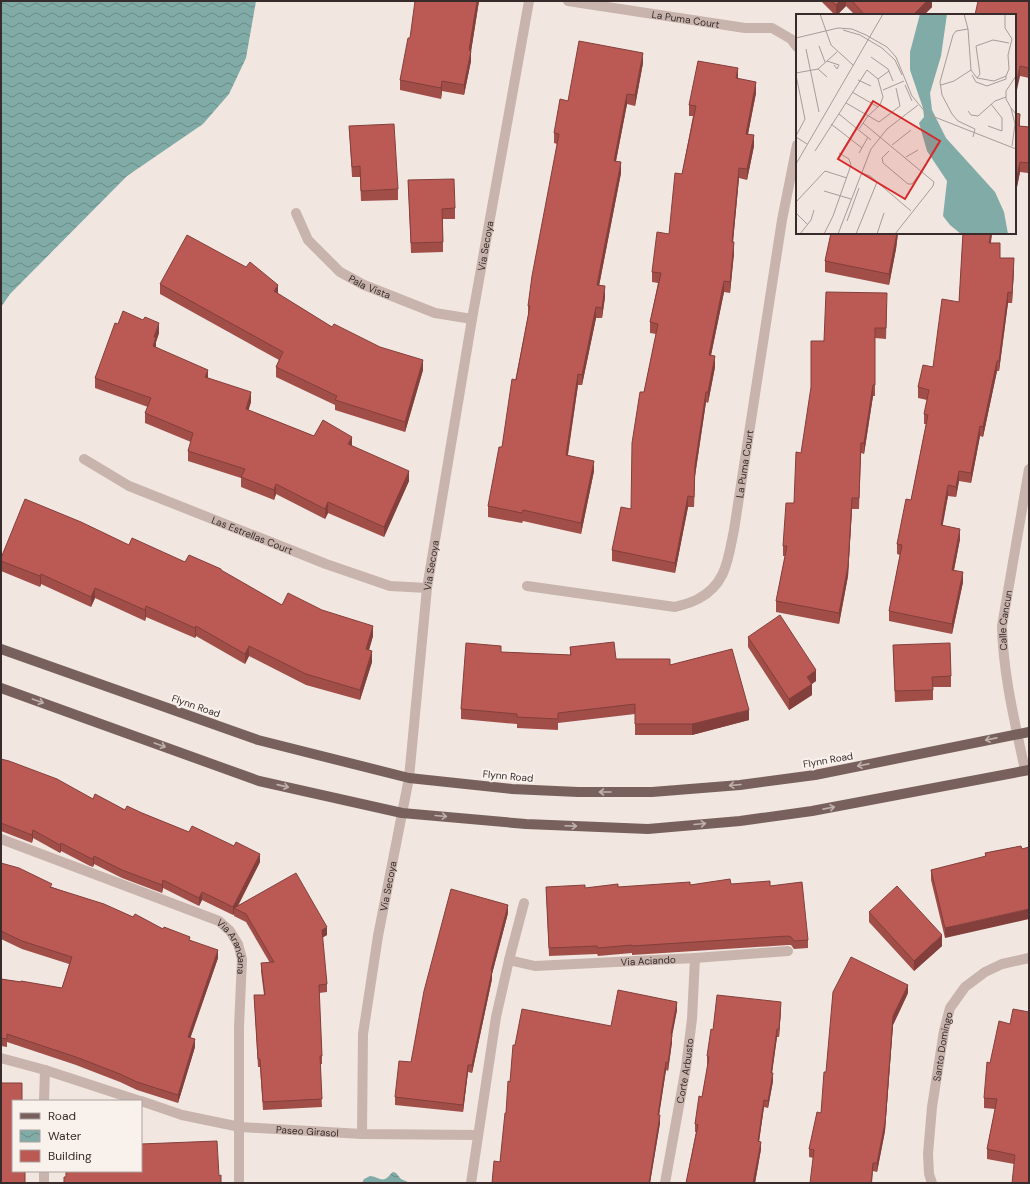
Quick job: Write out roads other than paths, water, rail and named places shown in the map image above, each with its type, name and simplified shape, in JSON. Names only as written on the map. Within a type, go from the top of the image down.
[{"type":"main road","name":"Flynn Road","points":[[1,649],[258,740],[409,778],[512,789],[578,792],[652,792],[740,785],[815,775],[1029,732]]},
{"type":"main road","points":[[1,688],[259,781],[402,813],[526,824],[648,829],[740,821],[812,811],[1027,770]]},
{"type":"street","name":"Via Secoya","points":[[362,1134],[363,1034],[378,936],[409,778],[427,588],[472,320],[529,1]]},
{"type":"street","name":"La Puma Court","points":[[568,1],[746,28],[772,28],[791,39],[796,46]]},
{"type":"street","name":"La Puma Court","points":[[527,586],[675,607],[698,599],[704,595],[715,587],[726,570],[734,530],[782,220],[796,150]]},
{"type":"street","name":"Pala Vista","points":[[296,213],[308,240],[340,272],[364,286],[435,313],[472,320]]},
{"type":"street","name":"Las Estrellas Court","points":[[84,459],[130,486],[326,564],[390,586],[427,588]]},
{"type":"street","name":"Calle Cancun","points":[[1027,770],[1017,734],[1003,648],[1002,626],[1027,497],[1029,469]]},
{"type":"street","name":"Via Arandana","points":[[1,839],[219,921],[230,931],[238,944],[242,959],[239,1027],[239,1183]]},
{"type":"street","points":[[471,1183],[496,1016],[524,904]]},
{"type":"street","name":"Via Aciando","points":[[509,960],[535,966],[695,958],[788,951]]},
{"type":"street","name":"Corte Arbusto","points":[[665,1183],[686,1068],[692,1019],[695,958]]},
{"type":"street","name":"Santo Domingo","points":[[932,1183],[929,1174],[928,1154],[932,1107],[944,1031],[950,1008],[964,987],[985,972],[1002,964],[1029,958]]},
{"type":"street","name":"Paseo Girasol","points":[[1,1058],[45,1070],[137,1100]]},
{"type":"street","points":[[44,1100],[45,1070]]},
{"type":"street","name":"Paseo Girasol","points":[[142,1102],[182,1115],[240,1127],[362,1134],[478,1134]]},
{"type":"street","points":[[44,1172],[44,1183]]},
{"type":"water","points":[[1,1],[256,1],[246,58],[229,94],[203,124],[127,176],[10,294],[1,307]]},
{"type":"water","points":[[393,1172],[396,1173],[401,1179],[410,1183],[362,1183],[364,1179],[370,1176],[385,1179]]}]
